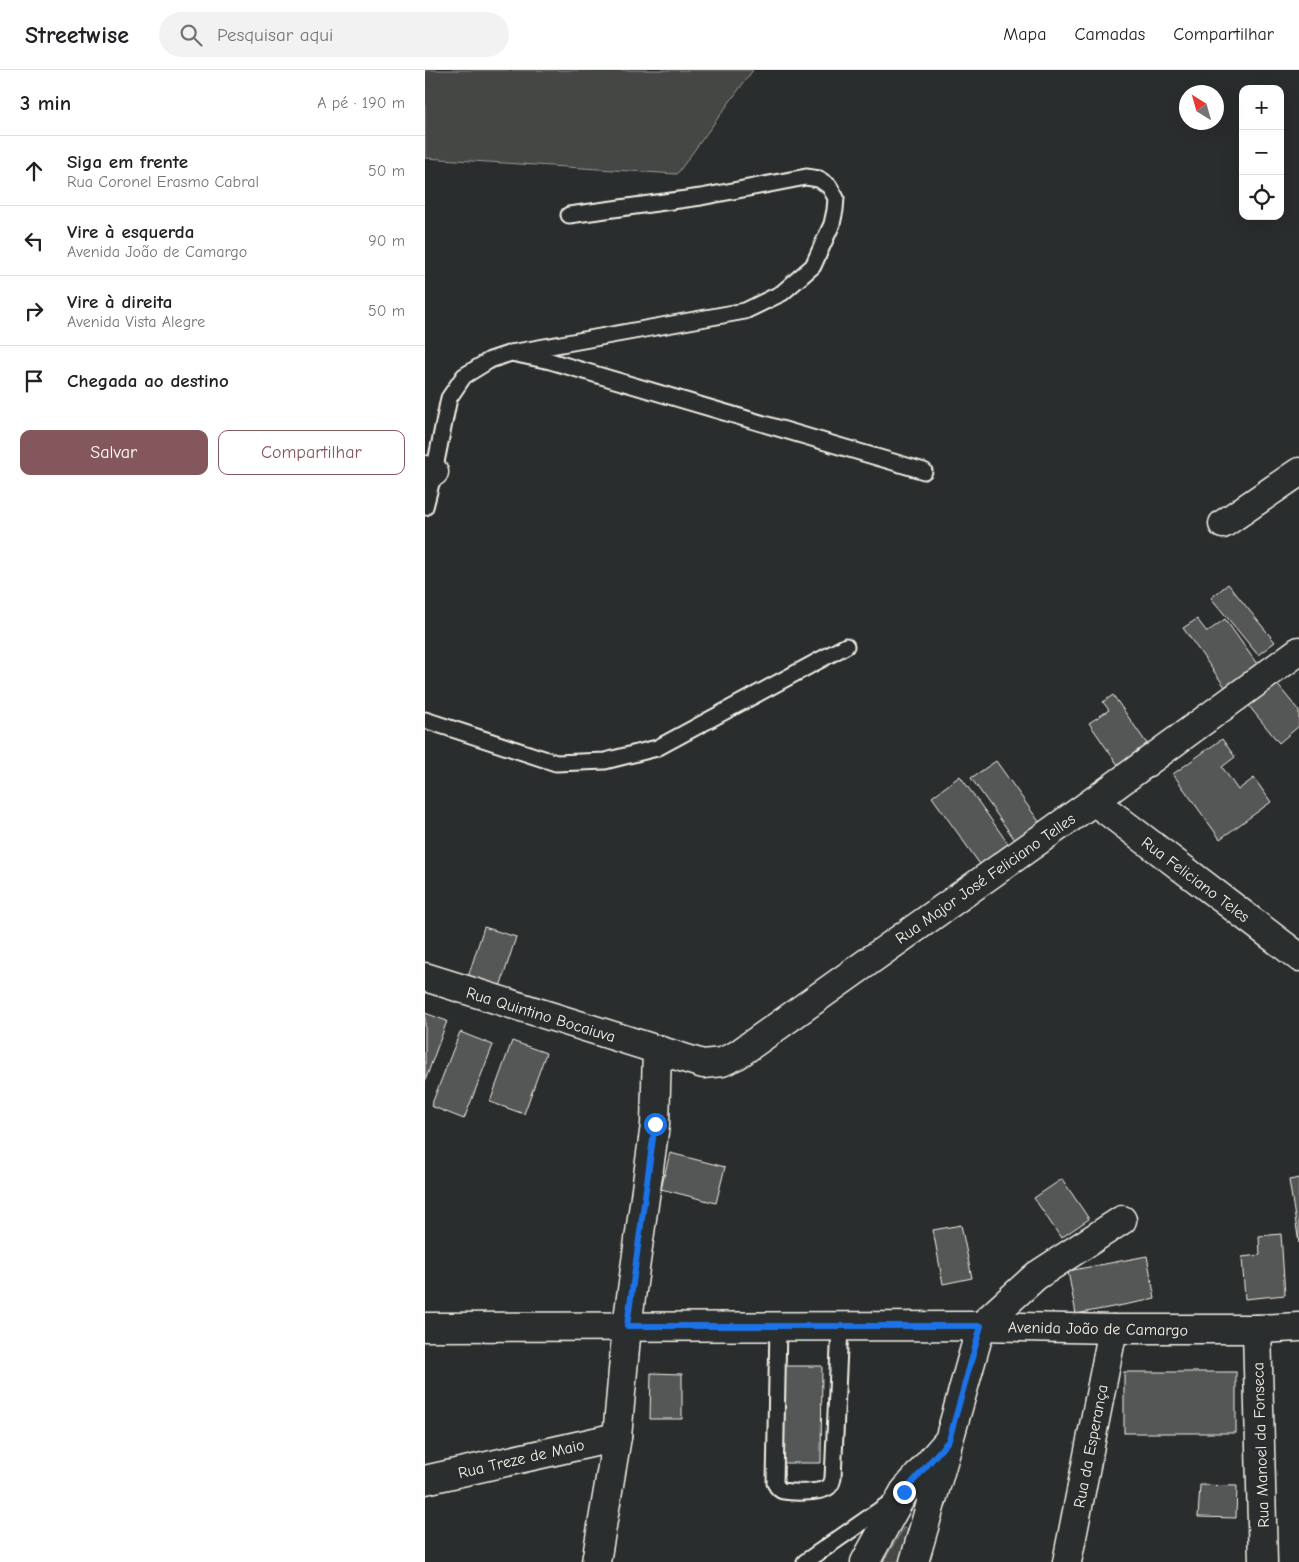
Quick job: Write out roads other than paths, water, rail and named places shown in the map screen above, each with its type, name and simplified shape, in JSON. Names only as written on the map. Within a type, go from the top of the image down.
[{"type":"main road","points":[[1223,524],[1299,472]]},
{"type":"main road","name":"Rua Major José Feliciano Telles","points":[[657,1050],[703,1064],[722,1062],[737,1055],[1094,801],[1299,651]]},
{"type":"main road","name":"Rua Feliciano Teles","points":[[1094,801],[1299,957]]},
{"type":"main road","name":"Rua Quintino Bocaiuva","points":[[425,978],[657,1050]]},
{"type":"main road","points":[[595,1562],[617,1437],[627,1326],[655,1124],[657,1050]]},
{"type":"main road","points":[[914,1562],[981,1326],[1036,1276],[1122,1220]]},
{"type":"main road","name":"Avenida João de Camargo","points":[[425,1328],[981,1326],[1113,1329],[1257,1329],[1299,1327]]},
{"type":"main road","name":"Rua da Esperança","points":[[1067,1562],[1113,1329]]},
{"type":"main road","name":"Rua Manoel da Fonseca","points":[[1257,1329],[1263,1562]]},
{"type":"main road","name":"Rua Treze de Maio","points":[[425,1480],[617,1437]]},
{"type":"main road","points":[[865,1562],[904,1492],[949,1440]]},
{"type":"lane","points":[[425,507],[430,471],[449,398],[464,376],[490,360],[511,353],[745,311],[782,293],[813,266],[832,224],[836,198],[829,186],[824,182],[819,179],[806,177],[701,197],[569,216]]},
{"type":"lane","points":[[511,353],[550,361],[924,471]]},
{"type":"lane","points":[[425,720],[556,763],[605,761],[657,748],[846,646]]},
{"type":"lane","points":[[778,1326],[775,1483],[777,1488],[782,1491],[814,1491],[828,1488],[831,1484],[833,1478],[840,1327]]},
{"type":"lane","points":[[805,1562],[904,1492]]}]
